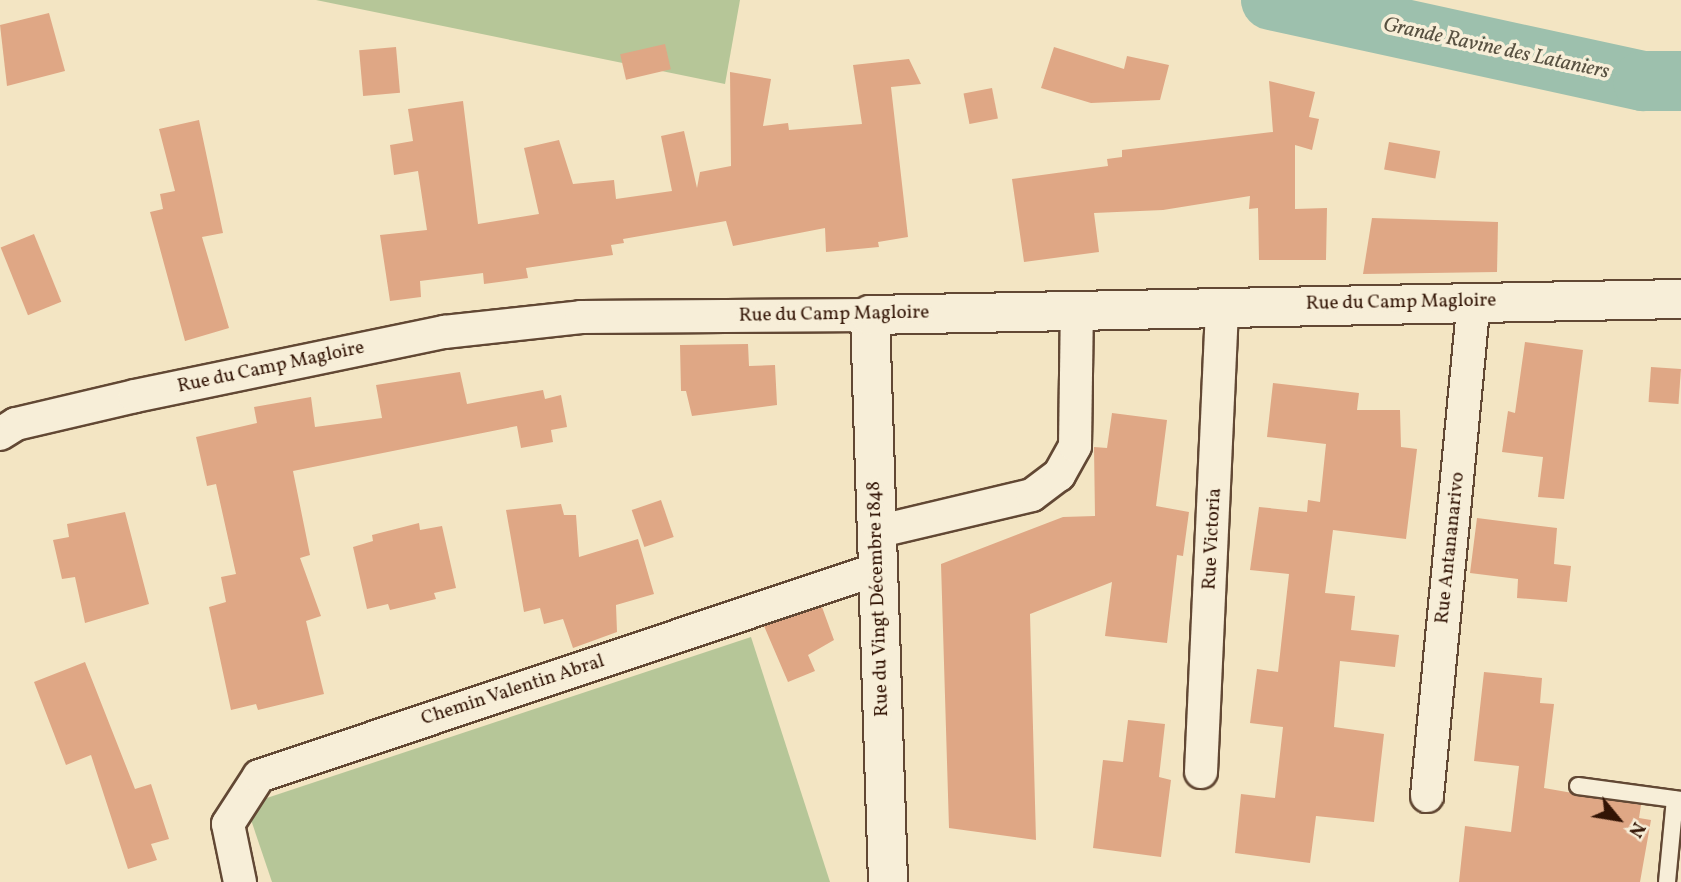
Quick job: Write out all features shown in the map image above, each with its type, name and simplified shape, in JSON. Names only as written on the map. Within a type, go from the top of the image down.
[{"type":"street","name":"Rue du Camp Magloire","points":[[0,434],[16,424],[122,399],[444,332],[580,317],[870,315],[1474,300],[1681,299]]},
{"type":"street","name":"Rue Antananarivo","points":[[1427,796],[1474,300]]},
{"type":"street","name":"Rue Victoria","points":[[1201,772],[1222,306]]},
{"type":"street","points":[[876,532],[1032,495],[1059,475],[1075,446],[1077,310]]},
{"type":"street","name":"Rue du Vingt Décembre 1848","points":[[870,315],[888,882]]},
{"type":"street","name":"Chemin Valentin Abral","points":[[240,882],[228,824],[260,776],[878,569]]},
{"type":"lane","points":[[1578,786],[1678,799],[1667,882]]},
{"type":"green space","points":[[316,0],[740,0],[725,84]]},
{"type":"green space","points":[[751,637],[830,882],[272,882],[246,805]]},
{"type":"building","points":[[49,13],[65,71],[7,86],[0,25]]},
{"type":"building","points":[[665,44],[671,69],[626,80],[620,54]]},
{"type":"building","points":[[396,47],[400,93],[363,96],[359,50]]},
{"type":"building","points":[[1054,47],[1124,69],[1127,56],[1169,65],[1160,100],[1091,103],[1041,88]]},
{"type":"building","points":[[909,59],[921,84],[891,87],[908,237],[878,242],[879,247],[826,252],[825,228],[733,246],[726,221],[623,239],[624,243],[611,245],[613,255],[526,268],[528,278],[484,284],[483,273],[420,281],[421,297],[390,301],[380,235],[427,230],[418,171],[394,175],[390,145],[413,141],[408,109],[463,101],[478,224],[539,214],[524,148],[559,140],[573,184],[614,180],[616,199],[672,191],[661,136],[684,131],[697,188],[700,172],[731,166],[730,72],[771,79],[763,126],[788,123],[789,130],[862,124],[853,65]]},
{"type":"building","points":[[1269,81],[1315,92],[1309,117],[1319,119],[1312,150],[1295,145],[1295,209],[1327,208],[1326,260],[1259,260],[1258,208],[1249,209],[1250,196],[1163,210],[1094,213],[1099,252],[1024,262],[1012,179],[1108,166],[1107,159],[1122,157],[1122,150],[1273,132]]},
{"type":"building","points":[[992,88],[998,118],[969,124],[964,94]]},
{"type":"building","points":[[199,120],[223,233],[202,237],[229,328],[185,341],[150,212],[163,209],[160,194],[175,191],[159,129]]},
{"type":"building","points":[[1389,142],[1440,151],[1435,179],[1384,170]]},
{"type":"building","points":[[1372,218],[1498,222],[1497,272],[1363,274]]},
{"type":"building","points":[[34,234],[61,302],[28,315],[1,247]]},
{"type":"building","points":[[1525,342],[1583,350],[1564,499],[1538,497],[1543,457],[1502,452],[1508,411],[1515,413]]},
{"type":"building","points":[[748,344],[749,366],[775,365],[777,405],[692,416],[686,391],[681,391],[680,345]]},
{"type":"building","points":[[1651,367],[1681,369],[1678,404],[1649,402]]},
{"type":"building","points":[[460,372],[467,404],[543,390],[545,399],[561,395],[567,427],[551,430],[553,442],[521,448],[517,426],[293,471],[310,555],[300,558],[321,616],[306,621],[324,694],[258,710],[256,704],[231,710],[209,607],[226,602],[221,577],[236,574],[216,484],[207,486],[196,437],[257,423],[254,407],[311,397],[315,427],[382,418],[376,385]]},
{"type":"building","points":[[1273,383],[1359,393],[1357,410],[1400,410],[1401,447],[1417,449],[1406,539],[1333,530],[1325,593],[1355,596],[1351,630],[1399,635],[1395,667],[1340,661],[1334,727],[1384,734],[1374,822],[1316,816],[1310,863],[1235,853],[1241,794],[1275,798],[1283,727],[1250,723],[1257,669],[1278,672],[1289,574],[1250,570],[1259,507],[1307,512],[1308,500],[1320,502],[1326,444],[1267,437]]},
{"type":"building","points":[[1112,413],[1167,420],[1156,506],[1189,512],[1183,556],[1177,555],[1167,643],[1105,636],[1112,582],[1030,614],[1036,840],[949,828],[941,564],[1063,517],[1095,516],[1094,447],[1107,448]]},
{"type":"building","points":[[661,500],[674,537],[644,547],[632,510]]},
{"type":"building","points":[[561,504],[564,515],[576,515],[579,557],[638,539],[654,594],[616,605],[617,632],[573,648],[563,619],[544,624],[540,608],[524,612],[506,510]]},
{"type":"building","points":[[125,512],[149,604],[85,623],[75,577],[62,579],[53,540],[69,537],[67,524]]},
{"type":"building","points":[[1477,518],[1557,528],[1554,564],[1571,566],[1567,602],[1517,598],[1518,579],[1470,573]]},
{"type":"building","points":[[419,523],[420,530],[442,526],[456,588],[434,593],[436,599],[390,610],[388,604],[367,609],[353,547],[373,541],[372,535]]},
{"type":"building","points":[[822,607],[834,640],[808,655],[815,671],[788,682],[764,626]]},
{"type":"building","points":[[85,662],[135,789],[151,784],[169,839],[151,844],[157,860],[128,869],[91,755],[66,765],[34,682]]},
{"type":"building","points":[[1484,672],[1542,678],[1540,703],[1554,704],[1544,788],[1641,805],[1639,818],[1651,820],[1640,882],[1459,882],[1465,826],[1511,832],[1519,766],[1474,761]]},
{"type":"building","points":[[1128,720],[1165,724],[1159,777],[1171,780],[1161,857],[1093,848],[1103,760],[1123,762]]},
{"type":"waterway","name":"Grande Ravine des Lataniers","points":[[1271,0],[1643,81],[1681,81]]}]
